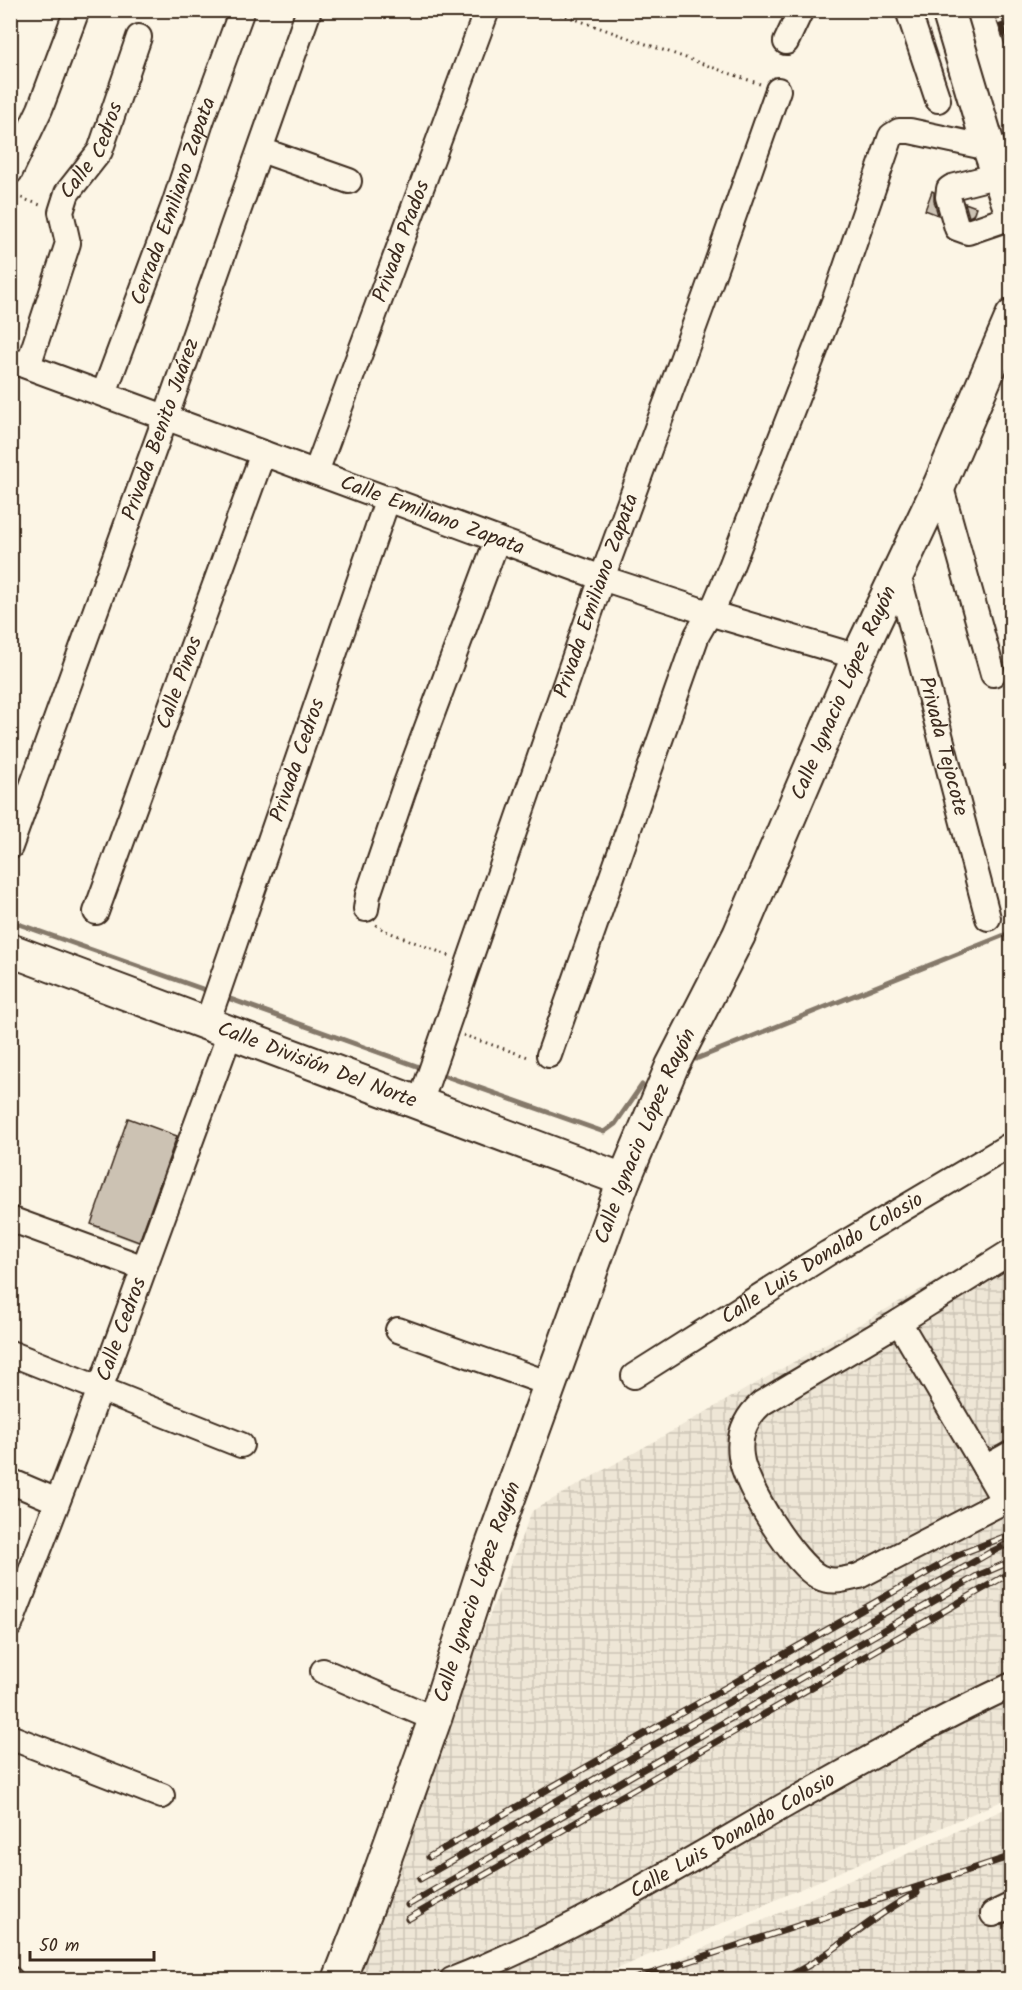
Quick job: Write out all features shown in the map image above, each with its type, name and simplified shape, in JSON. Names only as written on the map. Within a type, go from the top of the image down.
[{"type":"main road","points":[[948,10],[1011,216]]},
{"type":"main road","name":"Calle Ignacio López Rayón","points":[[339,1980],[369,1904],[435,1719],[484,1567],[624,1180],[672,1066],[739,935],[858,657],[940,484],[1011,316]]},
{"type":"main road","name":"Calle División Del Norte","points":[[10,950],[217,1014],[427,1084],[624,1180]]},
{"type":"street","points":[[10,172],[40,109],[77,10]]},
{"type":"street","name":"Cerrada Emiliano Zapata","points":[[104,393],[174,205],[202,119],[242,10]]},
{"type":"street","name":"Privada Benito Juárez","points":[[10,847],[166,416],[309,10]]},
{"type":"street","name":"Privada Prados","points":[[316,472],[487,10]]},
{"type":"street","points":[[786,42],[801,10]]},
{"type":"street","points":[[908,10],[938,100]]},
{"type":"street","name":"Calle Cedros","points":[[19,363],[68,243],[61,212],[66,193],[100,151],[139,37]]},
{"type":"street","name":"Privada Emiliano Zapata","points":[[427,1084],[602,578],[778,90]]},
{"type":"street","points":[[549,1055],[697,635],[716,602],[730,569],[835,299],[891,136],[899,131],[910,131],[994,162]]},
{"type":"street","points":[[261,150],[349,181]]},
{"type":"street","points":[[994,162],[952,187],[948,192],[957,228],[968,232],[1011,216]]},
{"type":"street","name":"Calle Emiliano Zapata","points":[[19,363],[602,578],[709,613],[858,657]]},
{"type":"street","name":"Calle Pinos","points":[[96,912],[263,453]]},
{"type":"street","points":[[940,484],[993,674]]},
{"type":"street","name":"Privada Cedros","points":[[217,1014],[280,808],[388,498]]},
{"type":"street","points":[[366,909],[368,895],[404,789],[497,540]]},
{"type":"street","name":"Privada Tejocote","points":[[898,574],[988,918]]},
{"type":"street","name":"Calle Cedros","points":[[10,1625],[144,1268],[217,1014]]},
{"type":"street","name":"Calle Luis Donaldo Colosio","points":[[634,1376],[828,1253],[1011,1144]]},
{"type":"street","points":[[10,1219],[144,1268]]},
{"type":"street","points":[[899,1322],[985,1468],[1008,1501],[859,1576],[835,1582],[821,1578],[806,1568],[794,1555],[753,1490],[740,1456],[741,1438],[746,1422],[752,1412],[762,1403],[899,1322],[1011,1251]]},
{"type":"street","points":[[398,1330],[550,1384]]},
{"type":"street","points":[[10,1353],[241,1445]]},
{"type":"street","points":[[985,1468],[1011,1453]]},
{"type":"street","points":[[10,1481],[57,1501]]},
{"type":"street","points":[[323,1671],[435,1719]]},
{"type":"street","name":"Calle Luis Donaldo Colosio","points":[[452,1980],[558,1933],[919,1730],[1011,1685]]},
{"type":"street","points":[[10,1737],[162,1796]]},
{"type":"path","points":[[549,10],[778,90]]},
{"type":"path","points":[[10,194],[61,212]]},
{"type":"path","points":[[366,909],[371,921],[386,931],[468,963]]},
{"type":"path","points":[[447,1029],[533,1059],[542,1060],[549,1055]]},
{"type":"shaded area","points":[[1011,1238],[1011,1797],[594,1979],[342,1980],[532,1511]]},
{"type":"shaded area","points":[[1011,1806],[1011,1979],[636,1979]]},
{"type":"building","points":[[932,191],[934,192],[938,215],[925,210]]},
{"type":"building","points":[[965,203],[976,207],[973,215],[969,217]]},
{"type":"building","points":[[128,1118],[177,1136],[139,1242],[91,1224]]},
{"type":"waterway","points":[[10,921],[211,992]]},
{"type":"waterway","points":[[696,1059],[1012,932]]},
{"type":"waterway","points":[[222,996],[425,1069]]},
{"type":"waterway","points":[[437,1073],[604,1132],[615,1124],[642,1085]]},
{"type":"railway","points":[[996,10],[1012,56]]},
{"type":"railway","points":[[429,1857],[958,1555],[1009,1535]]},
{"type":"railway","points":[[420,1879],[1012,1542]]},
{"type":"railway","points":[[408,1905],[977,1576],[1012,1561]]},
{"type":"railway","points":[[408,1919],[1012,1572]]},
{"type":"railway","points":[[632,1980],[1012,1856]]},
{"type":"railway","points":[[780,1980],[816,1961],[882,1914],[917,1893]]}]
